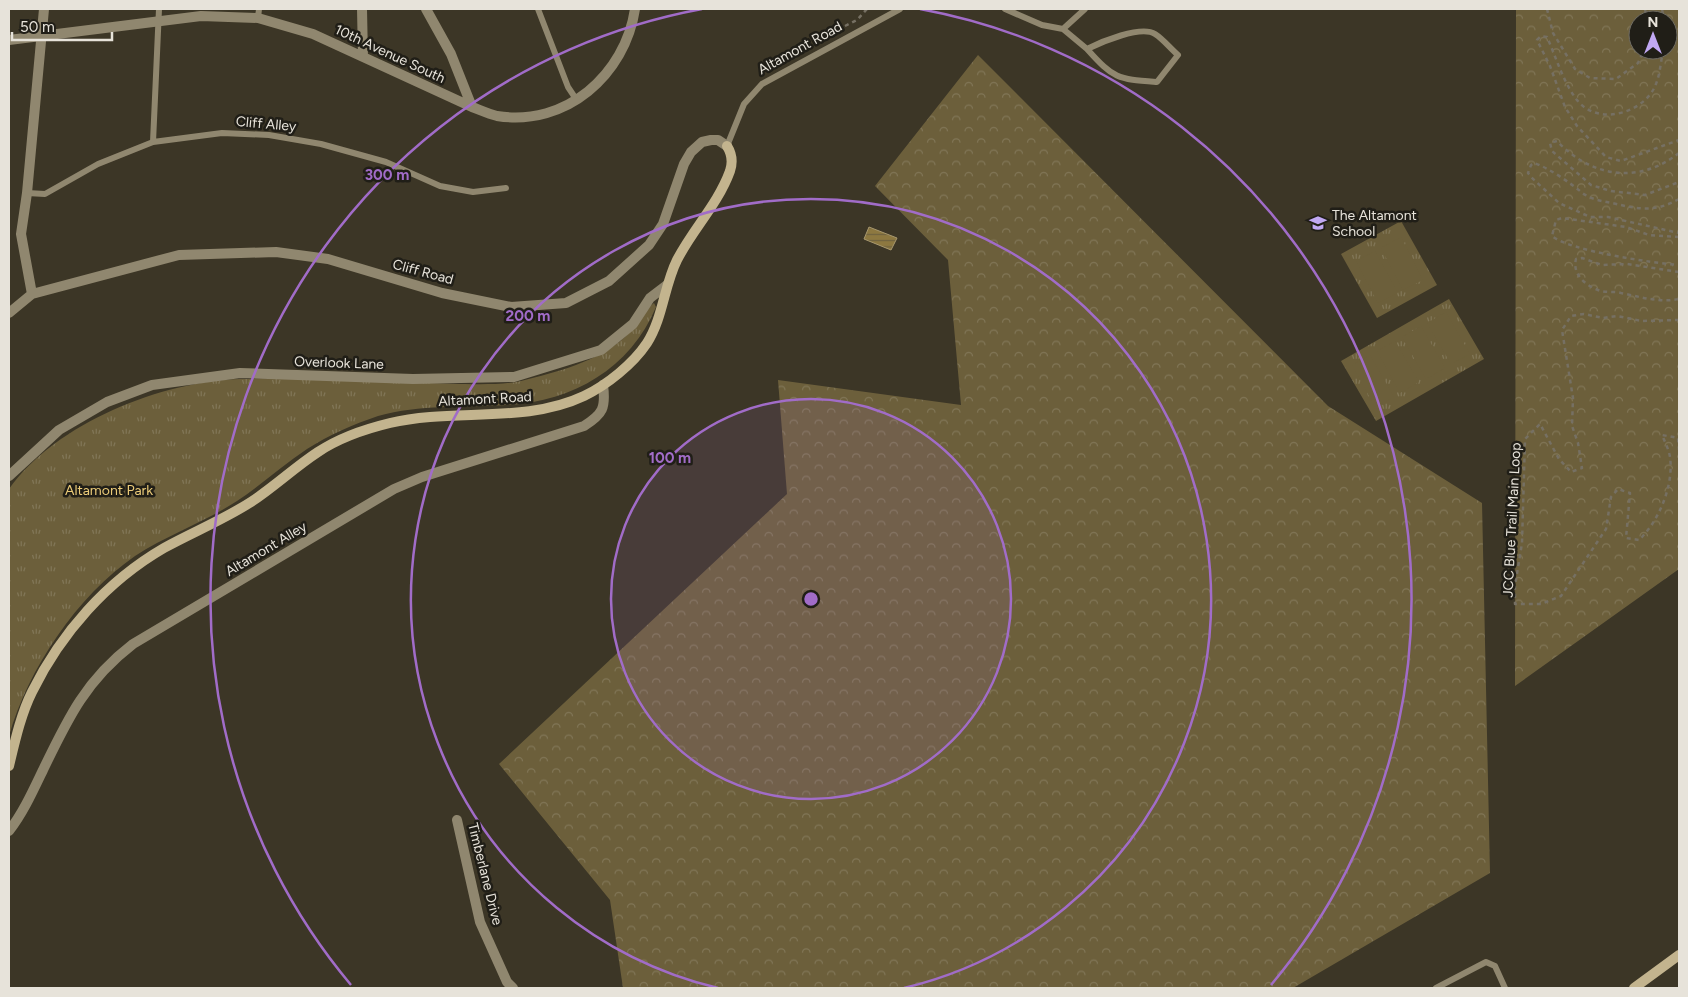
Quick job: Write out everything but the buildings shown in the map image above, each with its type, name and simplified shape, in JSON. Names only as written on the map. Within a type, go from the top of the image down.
[{"type":"street","points":[[9,313],[32,294],[20,234],[27,193],[44,9]]},
{"type":"street","points":[[362,9],[364,57]]},
{"type":"street","points":[[426,9],[451,54],[472,107]]},
{"type":"street","name":"10th Avenue South","points":[[9,40],[201,16],[258,13],[314,34],[472,107],[497,116],[532,116],[564,106],[596,87],[614,65],[632,29],[634,9]]},
{"type":"street","name":"Cliff Road","points":[[32,294],[179,255],[276,252],[328,259],[442,293],[511,307],[566,303],[609,281],[649,245],[663,224],[684,164],[691,152],[702,142],[711,140],[727,146]]},
{"type":"street","name":"Altamont Road","points":[[9,766],[32,693],[59,645],[101,596],[163,549],[232,514],[318,452],[357,433],[414,417],[537,411],[583,396],[603,385],[646,344],[659,316],[667,285],[677,261],[713,206],[729,173],[732,163],[731,152],[727,146]]},
{"type":"street","name":"Overlook Lane","points":[[9,476],[59,430],[107,402],[152,385],[240,373],[413,379],[514,377],[601,350],[633,324],[650,298],[667,285]]},
{"type":"street","name":"Altamont Alley","points":[[9,831],[26,806],[80,698],[96,676],[133,644],[394,490],[422,477],[584,426],[598,417],[604,407],[603,385]]},
{"type":"street","name":"Timberlane Drive","points":[[458,820],[480,922],[508,982],[513,988]]},
{"type":"street","points":[[1634,988],[1679,955]]},
{"type":"lane","points":[[153,142],[159,9]]},
{"type":"lane","points":[[538,9],[568,87],[576,99]]},
{"type":"lane","name":"Altamont Road","points":[[727,146],[744,104],[762,84],[900,9]]},
{"type":"lane","points":[[1005,9],[1042,25],[1063,29],[1087,49],[1108,72],[1122,79],[1157,82],[1178,55],[1153,32],[1141,31],[1105,40],[1087,49]]},
{"type":"lane","points":[[1063,29],[1085,9]]},
{"type":"lane","name":"Cliff Alley","points":[[27,193],[45,194],[98,164],[153,142],[222,133],[269,135],[321,144],[386,162],[440,186],[473,192],[506,188]]},
{"type":"lane","points":[[1436,988],[1486,962],[1495,966],[1505,988]]},
{"type":"path","points":[[1547,9],[1553,33],[1574,70],[1590,78],[1616,79],[1639,60]]},
{"type":"path","points":[[1661,60],[1657,83],[1650,94],[1630,111],[1620,114],[1608,114],[1588,109],[1577,100],[1547,37],[1541,36],[1537,40],[1550,66],[1565,107],[1577,126],[1606,157],[1621,161],[1679,140]]},
{"type":"path","points":[[1679,153],[1639,173],[1605,172],[1568,153],[1557,141],[1550,143],[1552,151],[1591,185],[1645,196],[1679,182]]},
{"type":"path","points":[[1679,199],[1656,208],[1638,210],[1600,202],[1581,192],[1570,182],[1546,170],[1541,165],[1534,163],[1528,169],[1531,177],[1559,204],[1568,209],[1590,218],[1608,217],[1679,233]]},
{"type":"path","points":[[1679,237],[1649,235],[1626,227],[1562,218],[1556,220],[1552,236],[1558,241],[1605,254],[1679,265]]},
{"type":"path","points":[[1679,272],[1627,264],[1602,265],[1582,258],[1576,258],[1574,265],[1579,278],[1599,291],[1614,291],[1664,302],[1679,299]]},
{"type":"path","name":"JCC Blue Trail Main Loop","points":[[1679,320],[1642,321],[1617,316],[1603,318],[1584,314],[1571,316],[1562,330],[1573,398],[1572,426],[1578,443],[1582,468],[1571,472],[1559,459],[1540,424],[1524,439],[1522,543],[1515,586],[1515,604],[1542,604],[1561,596],[1606,529],[1611,498],[1618,489],[1630,494],[1626,538],[1639,540],[1651,528],[1663,501],[1671,471],[1670,455],[1662,435],[1678,438],[1679,450]]},
{"type":"green space","points":[[1516,9],[1679,9],[1679,569],[1515,686]]},
{"type":"green space","points":[[978,55],[1328,406],[1482,503],[1490,873],[1293,988],[623,988],[610,900],[499,764],[787,494],[778,380],[961,405],[948,260],[875,186]]},
{"type":"green space","points":[[1401,221],[1437,285],[1377,318],[1341,254]]},
{"type":"green space","points":[[1401,237],[1423,280],[1403,290],[1381,248]]},
{"type":"green space","points":[[1375,251],[1398,293],[1378,303],[1356,261]]},
{"type":"green space","points":[[1449,299],[1484,359],[1376,421],[1341,361]]},
{"type":"green space","name":"Altamont Park","points":[[654,303],[656,307],[645,329],[631,348],[615,364],[596,378],[576,389],[554,397],[530,402],[506,405],[442,407],[394,412],[378,416],[333,435],[307,449],[225,509],[135,556],[114,572],[94,592],[57,636],[29,685],[17,711],[9,736],[9,489],[29,465],[54,444],[82,426],[113,410],[145,397],[210,382],[241,379],[486,384],[521,381],[576,365],[614,346],[625,337]]},
{"type":"green space","points":[[1446,312],[1470,354],[1451,364],[1427,323]]},
{"type":"green space","points":[[1421,326],[1445,368],[1426,379],[1402,337]]},
{"type":"green space","points":[[1395,341],[1419,382],[1400,393],[1377,351]]},
{"type":"green space","points":[[1370,355],[1394,397],[1375,407],[1352,365]]},
{"type":"shaded area","points":[[869,227],[897,238],[891,250],[864,239]]},
{"type":"place","name":"The Altamont School","points":[[1318,223]]}]
